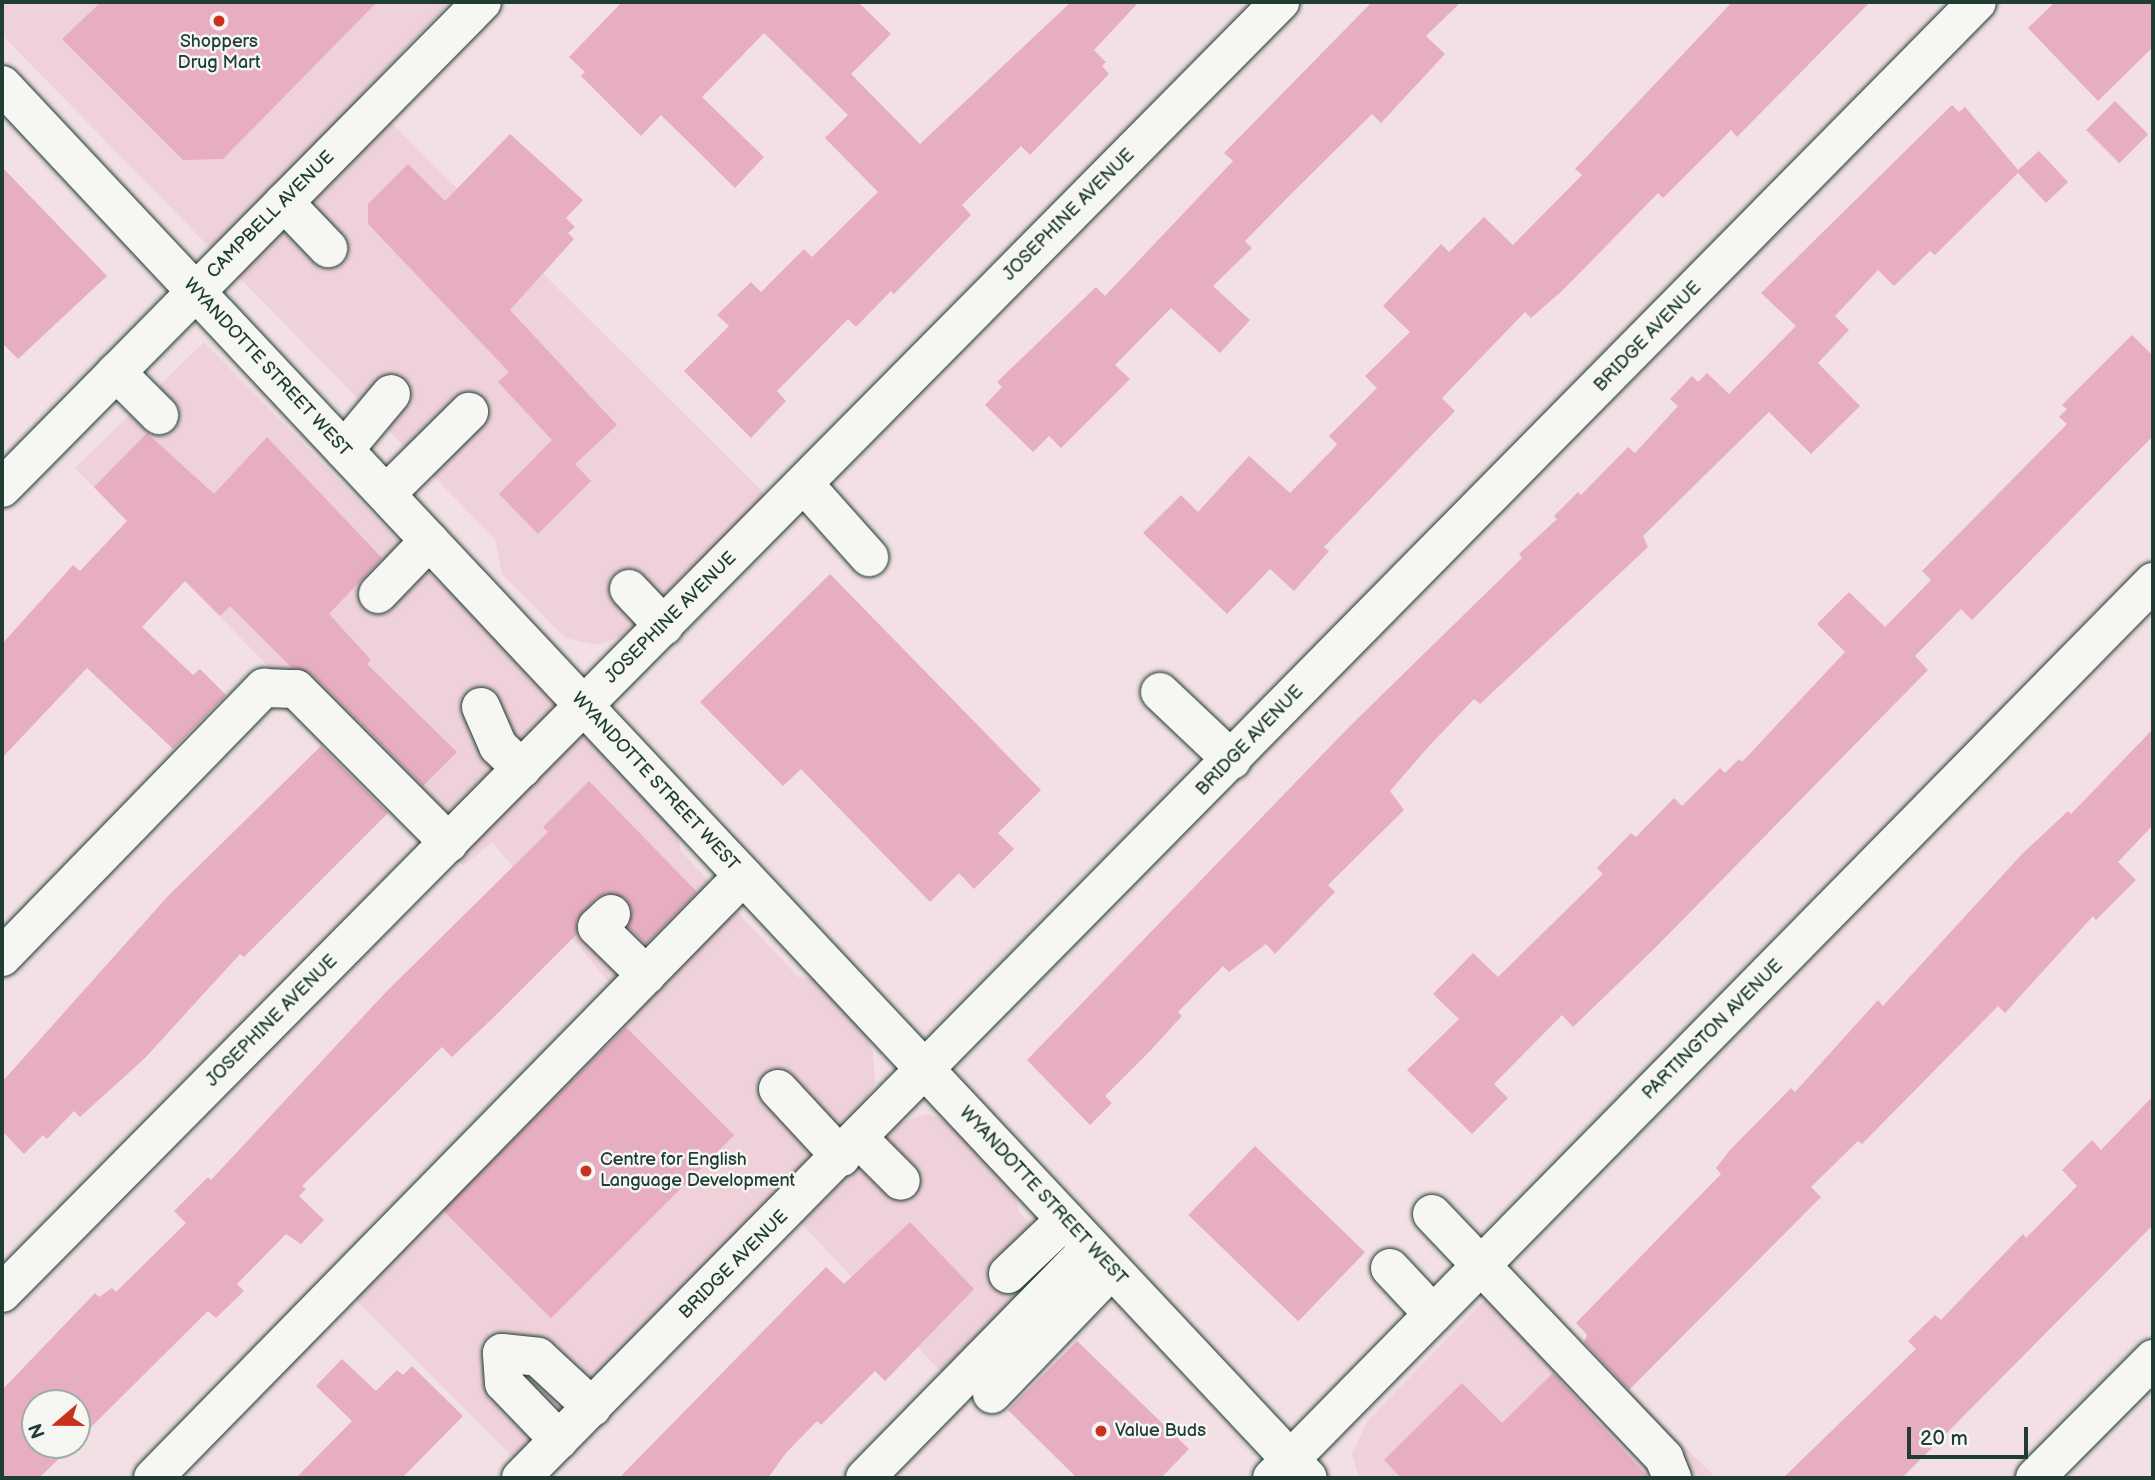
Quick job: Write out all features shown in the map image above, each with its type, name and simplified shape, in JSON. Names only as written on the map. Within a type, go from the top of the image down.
[{"type":"street","name":"CAMPBELL AVENUE","points":[[2,488],[482,2]]},
{"type":"street","name":"JOSEPHINE AVENUE","points":[[2,1293],[1280,2]]},
{"type":"street","name":"BRIDGE AVENUE","points":[[521,1478],[926,1071],[1977,2]]},
{"type":"street","name":"WYANDOTTE STREET WEST","points":[[2,85],[1089,1245],[1290,1472]]},
{"type":"street","points":[[284,202],[328,248]]},
{"type":"street","points":[[116,372],[159,415]]},
{"type":"street","points":[[344,450],[391,394]]},
{"type":"street","points":[[386,494],[469,412]]},
{"type":"street","points":[[804,484],[869,557]]},
{"type":"street","points":[[378,594],[429,541]]},
{"type":"street","name":"PARTINGTON AVENUE","points":[[1290,1472],[1433,1314],[2153,582]]},
{"type":"street","points":[[629,589],[664,626]]},
{"type":"street","points":[[2,957],[264,688],[296,689],[449,843]]},
{"type":"street","points":[[1160,692],[1232,760]]},
{"type":"street","points":[[481,707],[498,746],[522,769]]},
{"type":"street","points":[[153,1478],[743,876]]},
{"type":"street","points":[[611,914],[597,927],[646,975]]},
{"type":"street","points":[[778,1089],[850,1148],[901,1181]]},
{"type":"street","points":[[1432,1214],[1479,1268],[1664,1458],[1672,1478]]},
{"type":"street","points":[[1008,1273],[1089,1245]]},
{"type":"street","points":[[992,1394],[1089,1245]]},
{"type":"street","points":[[865,1478],[1089,1245]]},
{"type":"street","points":[[1390,1268],[1433,1314]]},
{"type":"street","points":[[559,1440],[504,1383],[502,1353],[538,1357],[592,1407]]},
{"type":"street","points":[[2035,1478],[2153,1359]]},
{"type":"shaded area","points":[[2,2],[450,2],[362,94],[767,496],[624,636],[597,645],[565,638],[502,574],[495,539],[2,35]]},
{"type":"shaded area","points":[[204,342],[439,583],[470,602],[675,823],[681,851],[732,906],[798,977],[822,980],[864,1026],[873,1053],[875,1083],[858,1114],[518,1462],[350,1294],[629,1006],[492,842],[463,866],[75,468]]},
{"type":"shaded area","points":[[927,1114],[954,1123],[1013,1185],[1019,1212],[1076,1272],[958,1390],[801,1223],[901,1122]]},
{"type":"shaded area","points":[[1511,1273],[1716,1478],[1359,1478],[1352,1454],[1367,1421]]},
{"type":"building","points":[[101,2],[377,2],[223,159],[183,160],[62,39]]},
{"type":"building","points":[[622,2],[858,2],[891,34],[851,74],[920,144],[1071,2],[1139,2],[1094,50],[1106,62],[1102,66],[1109,74],[1030,155],[1021,146],[962,205],[971,215],[894,294],[891,291],[856,327],[848,319],[777,391],[786,401],[751,438],[684,371],[729,326],[717,315],[751,282],[761,292],[804,249],[812,257],[878,192],[825,138],[848,115],[764,33],[702,97],[764,157],[735,188],[661,115],[641,136],[581,76],[585,72],[569,57]]},
{"type":"building","points":[[1372,2],[1461,2],[1426,36],[1445,54],[1381,123],[1372,114],[1291,194],[1245,241],[1252,248],[1213,286],[1250,320],[1220,353],[1171,308],[1115,365],[1130,379],[1061,448],[1049,436],[1033,452],[985,405],[1002,387],[997,382],[1096,287],[1105,296],[1233,161],[1224,153]]},
{"type":"building","points":[[1732,2],[1870,2],[1737,137],[1731,130],[1663,198],[1658,193],[1563,290],[1531,318],[1525,312],[1442,398],[1455,411],[1324,547],[1329,551],[1294,591],[1270,569],[1227,614],[1143,533],[1181,495],[1198,512],[1249,456],[1290,493],[1337,444],[1329,436],[1377,388],[1365,376],[1410,332],[1383,306],[1441,244],[1449,252],[1484,217],[1513,245],[1582,175],[1575,169]]},
{"type":"building","points":[[2055,2],[2153,2],[2153,47],[2098,101],[2028,28]]},
{"type":"building","points":[[2115,101],[2148,134],[2119,163],[2086,130]]},
{"type":"building","points":[[1952,105],[1959,112],[1965,107],[2018,170],[2039,151],[2068,182],[2046,203],[2018,173],[1935,255],[1930,251],[1894,286],[1878,270],[1835,316],[1849,330],[1818,363],[1860,406],[1811,454],[1769,412],[1643,536],[1648,547],[1480,704],[1474,699],[1430,745],[1390,791],[1404,810],[1328,885],[1335,892],[1275,954],[1266,944],[1229,972],[1223,966],[1178,1012],[1182,1016],[1105,1096],[1112,1103],[1090,1125],[1027,1060],[1350,726],[1522,558],[1519,554],[1557,519],[1554,516],[1578,492],[1581,495],[1628,447],[1635,453],[1678,406],[1670,399],[1692,376],[1698,382],[1707,373],[1729,394],[1796,326],[1761,293]]},
{"type":"building","points":[[510,134],[583,200],[566,218],[575,227],[568,233],[574,239],[510,310],[617,425],[575,464],[591,481],[538,534],[499,494],[552,440],[498,382],[509,372],[368,224],[368,204],[408,164],[445,201]]},
{"type":"building","points":[[2,167],[107,276],[18,359],[2,343]]},
{"type":"building","points":[[2132,335],[2153,356],[2153,436],[1972,620],[1961,609],[1915,656],[1928,670],[1655,948],[1573,1027],[1562,1015],[1494,1084],[1508,1098],[1472,1134],[1407,1070],[1459,1019],[1433,994],[1473,953],[1498,977],[1603,874],[1597,868],[1631,833],[1636,837],[1674,798],[1682,806],[1720,768],[1725,773],[1739,759],[1742,762],[1845,652],[1817,624],[1849,592],[1885,627],[1931,580],[1922,571],[2067,424],[2059,417],[2067,409],[2062,405]]},
{"type":"building","points":[[147,433],[214,494],[267,437],[382,558],[329,614],[371,660],[367,664],[457,752],[423,786],[312,674],[291,667],[230,606],[220,616],[185,581],[142,627],[193,675],[200,669],[226,695],[173,749],[87,668],[2,758],[2,644],[73,565],[80,571],[127,521],[94,487]]},
{"type":"building","points":[[830,574],[1041,790],[998,833],[1014,849],[974,889],[959,873],[930,902],[801,769],[783,786],[700,702]]},
{"type":"building","points":[[2153,729],[2153,825],[2118,862],[2136,880],[2096,920],[2093,916],[2005,1013],[1998,1006],[1862,1144],[1858,1141],[1811,1187],[1821,1197],[1629,1390],[1584,1342],[1587,1335],[1576,1323],[1721,1174],[1716,1168],[1730,1150],[1791,1088],[1795,1092],[1878,1000],[1883,1006],[2022,854],[2068,811],[2071,814]]},
{"type":"building","points":[[321,746],[388,813],[244,957],[240,954],[145,1058],[80,1117],[74,1111],[47,1139],[43,1135],[24,1154],[2,1131],[2,1082],[168,896]]},
{"type":"building","points":[[589,781],[697,892],[646,944],[628,927],[632,910],[626,899],[607,893],[596,898],[576,920],[577,934],[497,1014],[452,1057],[442,1047],[302,1186],[306,1189],[299,1196],[324,1220],[301,1244],[286,1234],[237,1284],[244,1291],[216,1318],[208,1311],[91,1427],[91,1389],[21,1389],[21,1459],[59,1459],[39,1478],[2,1478],[2,1390],[95,1293],[99,1297],[112,1288],[116,1292],[186,1223],[174,1211],[208,1177],[211,1180],[386,992],[548,832],[543,827]]},
{"type":"building","name":"Centre for English Language Development","points":[[626,1027],[734,1135],[551,1318],[443,1210]]},
{"type":"building","points":[[2153,1096],[2153,1225],[1902,1478],[1783,1478],[1916,1349],[1908,1341],[1935,1315],[1941,1320],[2023,1234],[2026,1238],[2077,1186],[2062,1170],[2092,1140],[2101,1150]]},
{"type":"building","points":[[1255,1146],[1365,1252],[1298,1321],[1188,1215]]},
{"type":"building","points":[[910,1222],[974,1289],[885,1381],[875,1371],[821,1425],[817,1421],[786,1453],[768,1478],[619,1478],[826,1267],[844,1284]]},
{"type":"building","points":[[1077,1341],[1189,1449],[1161,1478],[1077,1478],[1008,1410]]},
{"type":"building","points":[[342,1359],[376,1391],[397,1370],[403,1375],[412,1366],[463,1416],[402,1478],[296,1478],[352,1421],[316,1386]]},
{"type":"building","points":[[1553,1373],[1649,1478],[1401,1478],[1384,1460],[1462,1383],[1502,1423]]},
{"type":"place","name":"Shoppers Drug Mart","points":[[219,21]]},
{"type":"place","name":"Centre for English Language Development","points":[[586,1171]]},
{"type":"place","name":"Value Buds","points":[[1101,1431]]}]
